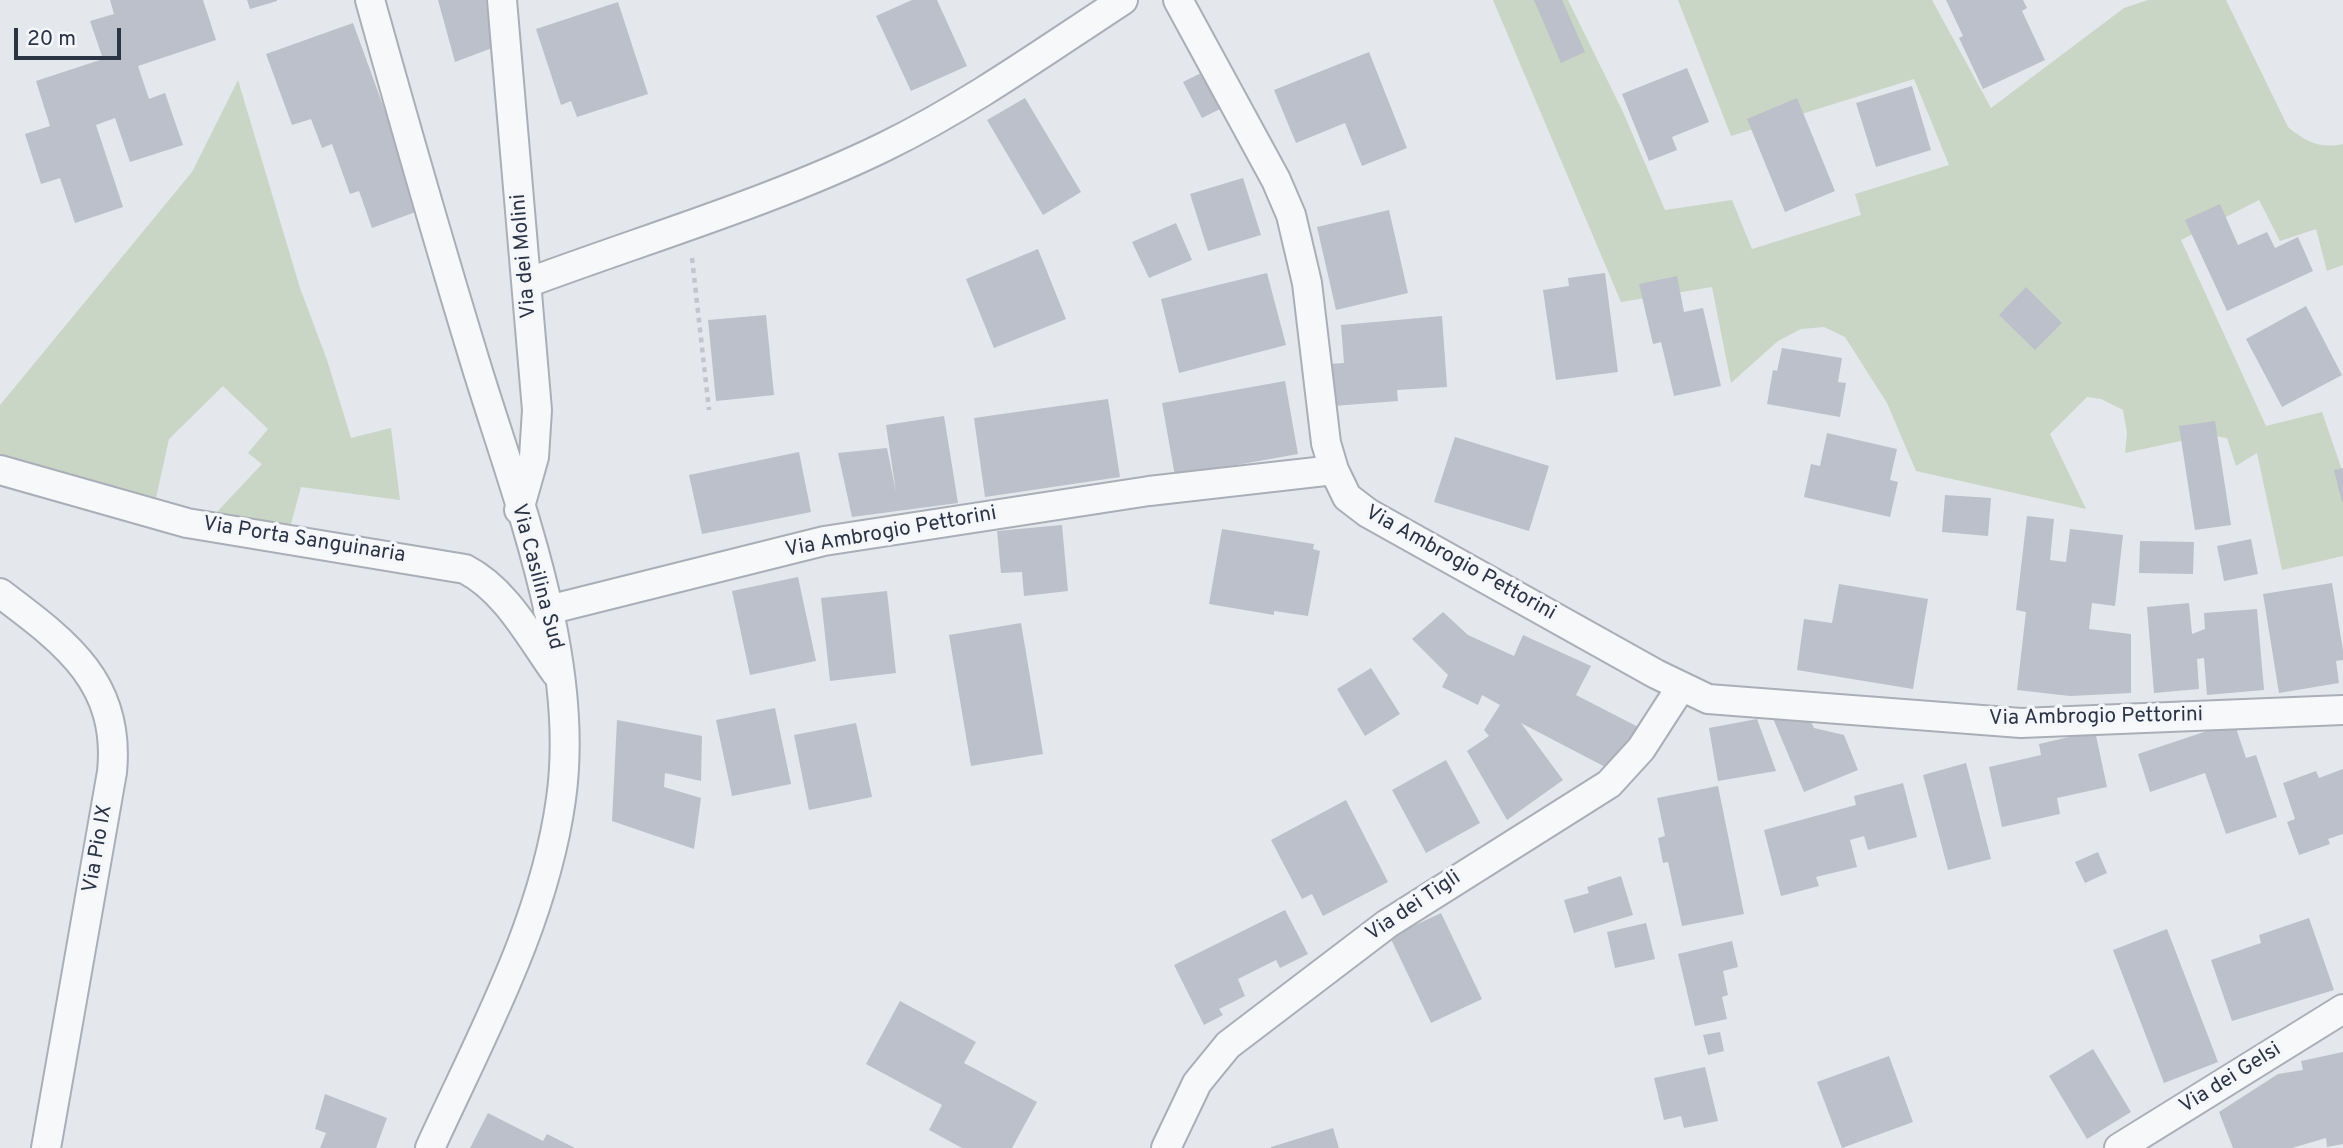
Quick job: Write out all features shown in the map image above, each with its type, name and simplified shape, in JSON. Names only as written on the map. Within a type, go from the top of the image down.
[{"type":"street","name":"Via Casilina Sud","points":[[370,0],[548,610],[562,681],[565,761],[549,861],[518,953],[430,1148]]},
{"type":"street","name":"Via dei Molini","points":[[502,0],[537,426],[531,472],[519,510]]},
{"type":"street","points":[[527,283],[811,179],[908,135],[978,95],[1123,0]]},
{"type":"street","points":[[1178,0],[1276,180],[1291,215],[1307,284],[1326,443],[1334,470]]},
{"type":"street","name":"Via Porta Sanguinaria","points":[[0,470],[187,523],[440,562],[465,569],[499,594],[562,681]]},
{"type":"street","name":"Via Ambrogio Pettorini","points":[[548,610],[824,541],[1149,491],[1334,470],[1347,497],[1368,513],[1681,687],[1708,698],[1730,702],[2008,722],[2343,710]]},
{"type":"street","name":"Via Pio IX","points":[[0,593],[78,658],[90,672],[107,704],[114,737],[112,772],[46,1148]]},
{"type":"street","name":"Via dei Tigli","points":[[1166,1148],[1197,1083],[1228,1045],[1387,924],[1609,785],[1642,749],[1681,687]]},
{"type":"street","name":"Via dei Gelsi","points":[[2119,1148],[2343,1009]]},
{"type":"path","points":[[688,223],[709,410]]},
{"type":"green space","points":[[1493,0],[1568,0],[1623,112],[1665,210],[1732,200],[1752,249],[1861,215],[1855,194],[1949,165],[1914,79],[1731,136],[1678,0],[1932,0],[1991,108],[2124,8],[2148,0],[2226,0],[2288,127],[2314,143],[2327,146],[2343,144],[2343,265],[2327,271],[2316,229],[2280,241],[2259,200],[2181,240],[2266,426],[2322,412],[2343,473],[2343,556],[2282,570],[2257,453],[2236,466],[2227,438],[2208,435],[2125,453],[2127,433],[2123,410],[2101,399],[2087,397],[2050,434],[2086,509],[1916,471],[1887,403],[1845,337],[1824,327],[1801,329],[1778,341],[1731,383],[1712,287],[1621,302]]},
{"type":"green space","points":[[238,80],[300,288],[327,360],[351,438],[391,428],[400,500],[301,487],[291,524],[276,527],[216,513],[262,464],[248,453],[268,429],[223,386],[169,439],[156,498],[0,454],[0,405],[192,172]]},
{"type":"building","points":[[110,0],[203,0],[216,40],[138,66],[149,99],[165,93],[183,145],[130,162],[115,118],[96,125],[123,207],[75,223],[60,178],[41,184],[25,134],[50,126],[36,81],[103,59],[90,21],[114,14]]},
{"type":"building","points":[[247,0],[277,0],[277,1],[250,9]]},
{"type":"building","points":[[438,0],[490,0],[500,45],[455,62]]},
{"type":"building","points":[[912,0],[937,0],[967,66],[911,91],[876,16]]},
{"type":"building","points":[[1534,0],[1562,0],[1585,52],[1561,63]]},
{"type":"building","points":[[1946,0],[2023,0],[2027,8],[2022,11],[2045,60],[1983,89],[1959,38],[1963,36]]},
{"type":"building","points":[[618,2],[648,94],[577,117],[571,101],[561,105],[536,29]]},
{"type":"building","points":[[353,23],[421,210],[372,228],[359,191],[350,194],[332,144],[322,148],[311,119],[292,125],[266,54]]},
{"type":"building","points":[[1369,52],[1407,148],[1362,166],[1345,123],[1296,143],[1274,90]]},
{"type":"building","points":[[1687,68],[1709,122],[1672,137],[1677,150],[1649,161],[1622,94]]},
{"type":"building","points":[[1205,71],[1224,107],[1202,118],[1183,82]]},
{"type":"building","points":[[1912,86],[1931,150],[1876,167],[1856,103]]},
{"type":"building","points":[[1025,98],[1081,192],[1043,215],[987,120]]},
{"type":"building","points":[[1797,98],[1835,191],[1785,212],[1747,119]]},
{"type":"building","points":[[1243,178],[1261,235],[1208,251],[1190,194]]},
{"type":"building","points":[[2220,204],[2238,245],[2267,232],[2275,248],[2298,237],[2313,271],[2227,311],[2185,220]]},
{"type":"building","points":[[1389,210],[1408,293],[1336,310],[1317,227]]},
{"type":"building","points":[[1176,223],[1192,260],[1149,278],[1132,242]]},
{"type":"building","points":[[1038,249],[1066,319],[994,348],[966,279]]},
{"type":"building","points":[[1267,273],[1286,345],[1179,373],[1161,299]]},
{"type":"building","points":[[1605,273],[1618,372],[1556,380],[1543,290],[1569,286],[1568,278]]},
{"type":"building","points":[[1677,276],[1684,312],[1703,308],[1721,386],[1674,396],[1661,342],[1653,344],[1639,284]]},
{"type":"building","points":[[2026,287],[2062,323],[2035,350],[1999,315]]},
{"type":"building","points":[[2306,306],[2342,375],[2282,407],[2246,339]]},
{"type":"building","points":[[766,315],[774,395],[716,401],[708,320]]},
{"type":"building","points":[[1442,316],[1447,387],[1397,390],[1398,401],[1333,406],[1330,364],[1344,363],[1341,325]]},
{"type":"building","points":[[1782,348],[1842,358],[1838,382],[1846,383],[1840,417],[1767,404],[1773,370],[1777,371]]},
{"type":"building","points":[[1285,381],[1298,454],[1175,476],[1162,403]]},
{"type":"building","points":[[1108,399],[1120,477],[985,497],[974,418]]},
{"type":"building","points":[[944,416],[958,503],[852,517],[838,453],[887,448],[896,492],[886,425]]},
{"type":"building","points":[[2215,421],[2231,525],[2195,530],[2179,426]]},
{"type":"building","points":[[1827,433],[1897,449],[1890,480],[1898,482],[1890,517],[1804,497],[1811,464],[1820,466]]},
{"type":"building","points":[[1455,437],[1549,466],[1529,531],[1434,502]]},
{"type":"building","points":[[799,452],[811,512],[702,534],[689,475]]},
{"type":"building","points":[[2343,468],[2343,501],[2342,502],[2334,470]]},
{"type":"building","points":[[1945,495],[1991,498],[1988,536],[1942,532]]},
{"type":"building","points":[[2027,516],[2054,519],[2050,560],[2066,562],[2070,529],[2123,535],[2115,606],[2092,603],[2089,629],[2131,634],[2131,693],[2070,696],[2017,690],[2026,612],[2016,610]]},
{"type":"building","points":[[1062,525],[1068,591],[1024,596],[1022,572],[1001,573],[997,531]]},
{"type":"building","points":[[1222,529],[1314,544],[1313,549],[1320,551],[1308,616],[1274,611],[1274,615],[1209,604]]},
{"type":"building","points":[[2251,539],[2258,574],[2224,581],[2217,546]]},
{"type":"building","points":[[2140,541],[2194,542],[2193,574],[2139,573]]},
{"type":"building","points":[[798,577],[816,661],[750,675],[732,591]]},
{"type":"building","points":[[2332,583],[2343,650],[2343,660],[2336,661],[2339,683],[2279,693],[2263,594]]},
{"type":"building","points":[[1839,584],[1928,599],[1913,689],[1797,670],[1804,619],[1832,623]]},
{"type":"building","points":[[887,591],[896,673],[830,681],[821,598]]},
{"type":"building","points":[[2189,603],[2192,634],[2205,629],[2204,613],[2257,609],[2264,690],[2207,695],[2204,658],[2197,659],[2199,689],[2154,693],[2147,607]]},
{"type":"building","points":[[1443,612],[1468,635],[1514,656],[1523,635],[1591,666],[1576,695],[1644,730],[1613,771],[1521,723],[1563,780],[1507,820],[1467,751],[1489,736],[1484,730],[1500,705],[1482,695],[1478,705],[1442,687],[1448,675],[1412,639]]},
{"type":"building","points":[[1021,623],[1043,754],[971,766],[949,635]]},
{"type":"building","points":[[1371,668],[1400,714],[1365,736],[1337,689]]},
{"type":"building","points":[[775,708],[791,784],[732,796],[716,720]]},
{"type":"building","points":[[1772,716],[1810,720],[1814,728],[1844,735],[1858,770],[1804,792]]},
{"type":"building","points":[[1757,719],[1776,771],[1718,781],[1709,728]]},
{"type":"building","points":[[617,720],[702,736],[701,781],[665,773],[664,787],[701,798],[694,849],[612,821]]},
{"type":"building","points":[[2234,722],[2246,758],[2256,755],[2277,817],[2226,834],[2205,773],[2150,792],[2138,754]]},
{"type":"building","points":[[856,723],[872,797],[809,810],[794,735]]},
{"type":"building","points":[[2095,731],[2107,787],[2057,798],[2060,814],[2002,827],[1989,767],[2041,755],[2039,744]]},
{"type":"building","points":[[1446,760],[1480,823],[1426,853],[1392,790]]},
{"type":"building","points":[[1966,763],[1991,859],[1948,870],[1923,775]]},
{"type":"building","points":[[2343,769],[2343,834],[2328,839],[2330,844],[2299,855],[2287,822],[2295,819],[2283,783],[2316,771],[2319,778]]},
{"type":"building","points":[[1903,783],[1917,837],[1868,850],[1864,836],[1850,840],[1857,867],[1816,877],[1819,886],[1781,896],[1764,830],[1856,805],[1854,796]]},
{"type":"building","points":[[1718,786],[1744,914],[1682,926],[1668,862],[1663,863],[1658,838],[1665,836],[1657,798]]},
{"type":"building","points":[[1346,800],[1388,882],[1323,916],[1312,894],[1302,899],[1271,840]]},
{"type":"building","points":[[2098,852],[2107,873],[2085,883],[2075,862]]},
{"type":"building","points":[[1621,876],[1633,915],[1574,933],[1564,900],[1589,893],[1587,887]]},
{"type":"building","points":[[1285,910],[1308,954],[1280,968],[1276,960],[1238,979],[1245,996],[1219,1009],[1223,1015],[1204,1025],[1174,965]]},
{"type":"building","points":[[1441,913],[1482,999],[1431,1023],[1390,937]]},
{"type":"building","points":[[2309,918],[2334,990],[2232,1021],[2211,960],[2261,943],[2259,935]]},
{"type":"building","points":[[1646,923],[1655,959],[1615,968],[1607,932]]},
{"type":"building","points":[[2167,929],[2218,1062],[2164,1083],[2113,950]]},
{"type":"building","points":[[1732,941],[1738,967],[1723,971],[1728,995],[1722,997],[1727,1019],[1695,1026],[1678,954]]},
{"type":"building","points":[[900,1001],[976,1042],[964,1063],[1037,1102],[1012,1148],[962,1148],[929,1130],[942,1105],[866,1064]]},
{"type":"building","points":[[1720,1032],[1724,1051],[1708,1055],[1703,1035]]},
{"type":"building","points":[[2093,1049],[2131,1112],[2087,1139],[2049,1076]]},
{"type":"building","points":[[2343,1052],[2343,1144],[2327,1147],[2326,1138],[2292,1148],[2233,1148],[2219,1112],[2278,1074],[2303,1070],[2301,1061]]},
{"type":"building","points":[[1889,1056],[1913,1122],[1842,1148],[1817,1082]]},
{"type":"building","points":[[1705,1067],[1718,1121],[1684,1128],[1681,1116],[1664,1120],[1654,1078]]},
{"type":"building","points":[[325,1094],[387,1118],[376,1148],[320,1148],[326,1133],[315,1129]]},
{"type":"building","points":[[488,1113],[543,1141],[547,1134],[575,1148],[470,1148]]},
{"type":"building","points":[[1333,1128],[1339,1148],[1271,1148],[1271,1147]]}]
